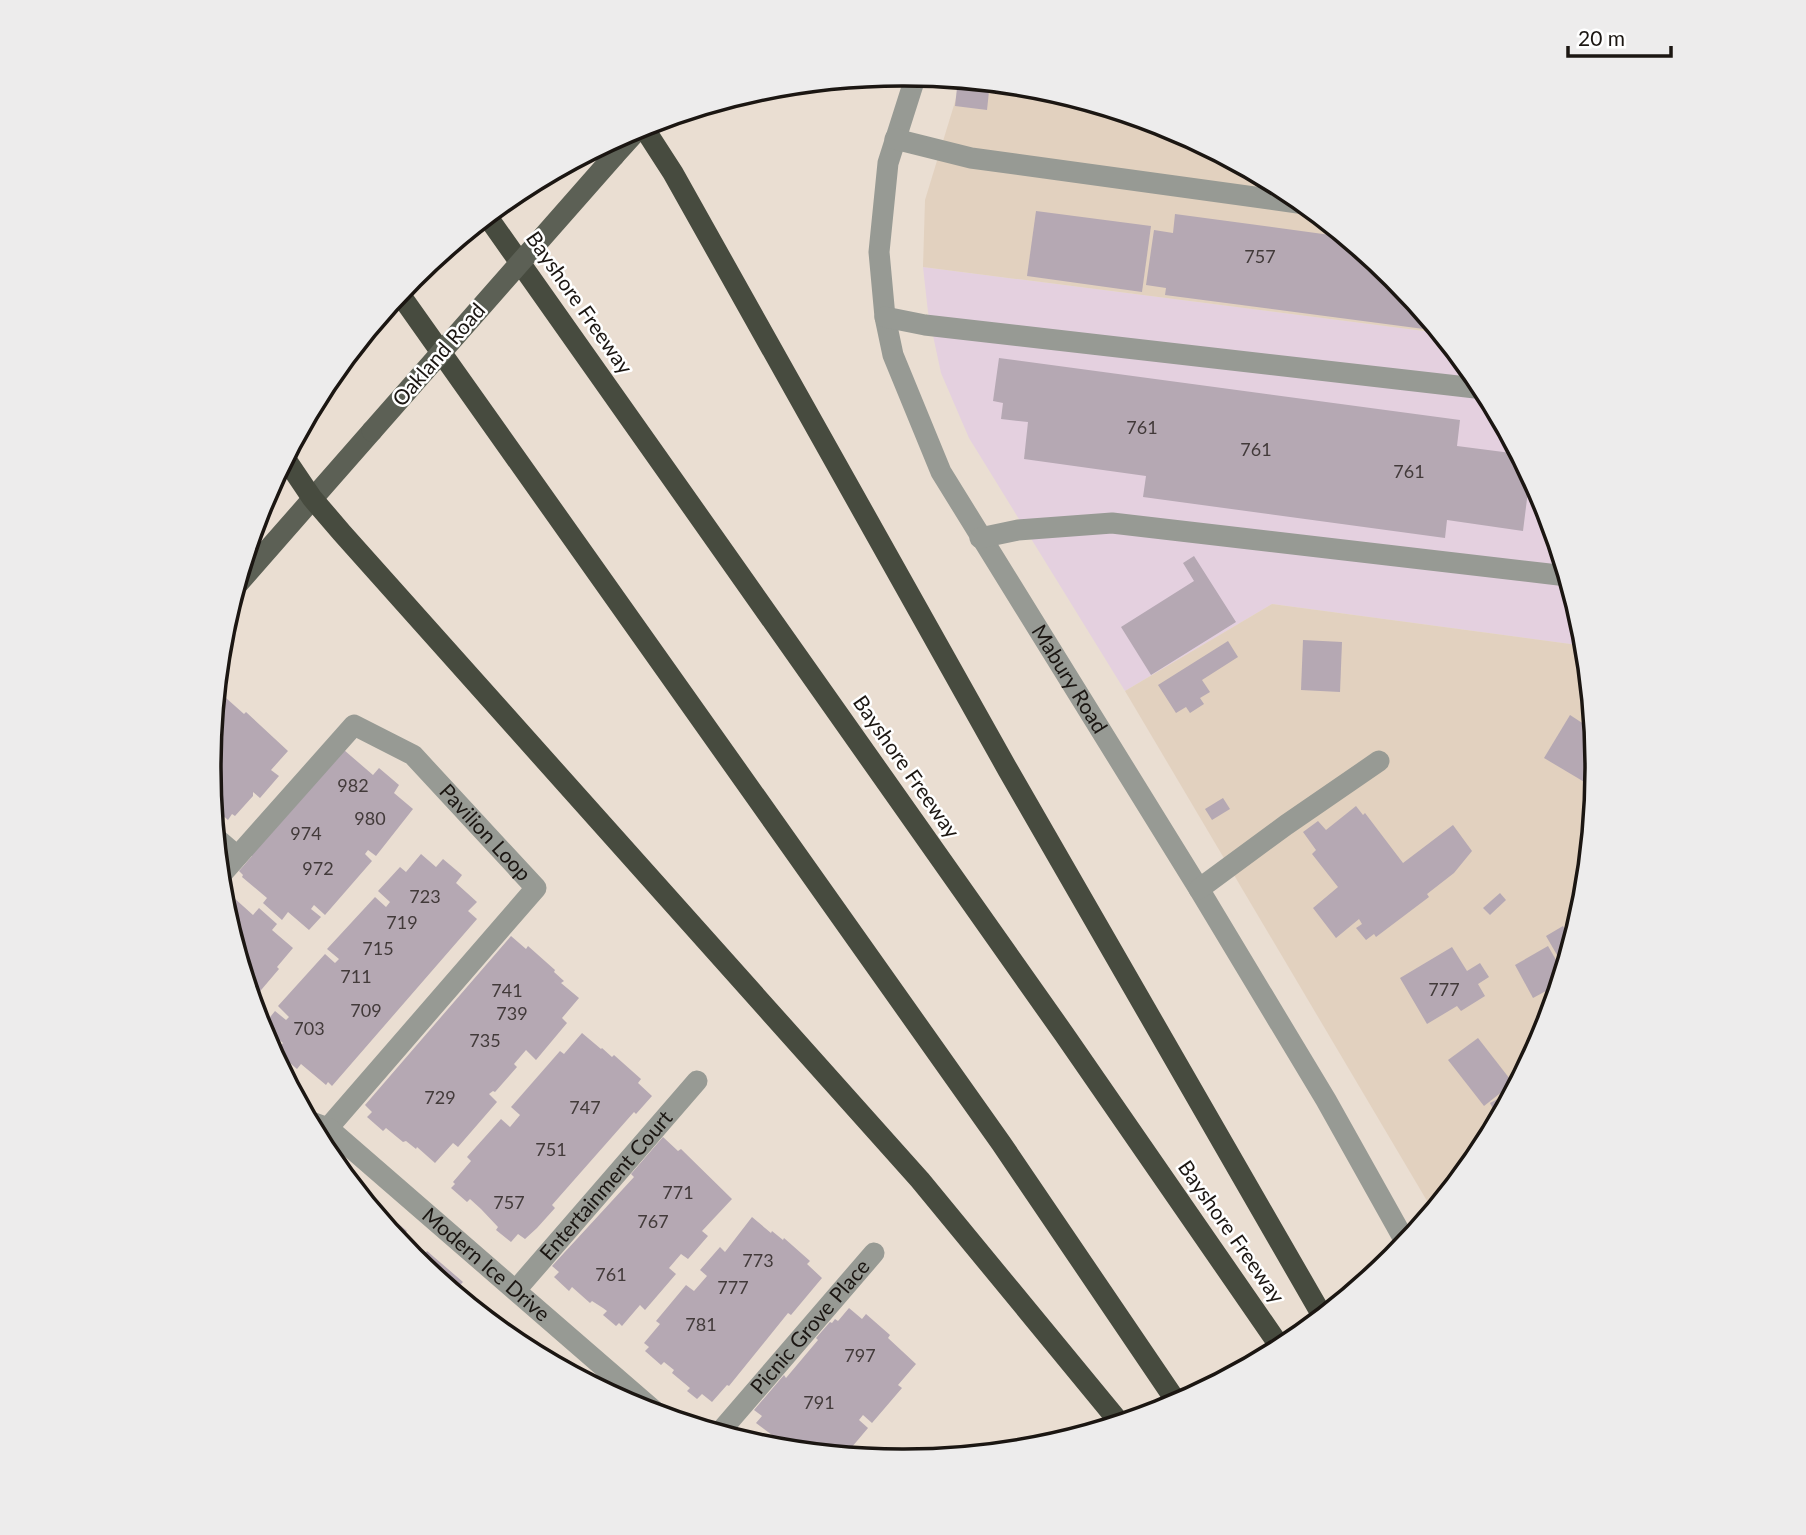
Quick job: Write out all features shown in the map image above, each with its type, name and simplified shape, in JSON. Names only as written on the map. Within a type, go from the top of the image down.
[{"type":"highway","points":[[649,135],[673,173],[747,310],[1008,770],[1318,1308]]},
{"type":"highway","name":"Bayshore Freeway","points":[[492,224],[1072,1045],[1275,1339]]},
{"type":"highway","points":[[405,302],[1001,1143],[1171,1394]]},
{"type":"highway","points":[[291,467],[312,498],[920,1180],[1114,1415]]},
{"type":"main road","name":"Oakland Road","points":[[251,569],[623,147]]},
{"type":"street","name":"Mabury Road","points":[[912,86],[888,163],[879,252],[885,317],[893,355],[941,472],[1199,889],[1326,1100],[1402,1232]]},
{"type":"street","points":[[895,139],[971,158],[1282,201]]},
{"type":"street","points":[[885,317],[925,325],[1469,387]]},
{"type":"street","points":[[980,538],[1018,530],[1112,523],[1557,575]]},
{"type":"street","name":"Pavilion Loop","points":[[229,866],[354,725],[413,755],[536,888],[321,1122]]},
{"type":"street","points":[[1199,889],[1380,761]]},
{"type":"street","points":[[226,847],[237,856]]},
{"type":"street","name":"Entertainment Court","points":[[516,1290],[697,1081]]},
{"type":"street","name":"Modern Ice Drive","points":[[327,1130],[635,1394]]},
{"type":"street","name":"Picnic Grove Place","points":[[725,1426],[874,1253]]},
{"type":"shaded area","points":[[959,88],[1036,99],[1079,109],[1122,122],[1205,156],[1282,201],[1353,255],[1385,285],[1427,331],[923,267],[925,200]]},
{"type":"shaded area","points":[[923,267],[1427,331],[1470,389],[1514,466],[1549,548],[1574,644],[1272,604],[1125,691],[969,438],[941,373],[928,312]]},
{"type":"shaded area","points":[[1272,604],[1574,644],[1579,679],[1585,768],[1579,856],[1562,944],[1549,987],[1514,1069],[1470,1146],[1428,1202],[1125,691]]},
{"type":"building","points":[[957,88],[989,92],[987,110],[955,106]]},
{"type":"building","points":[[1036,211],[1151,226],[1142,292],[1027,276]]},
{"type":"building","points":[[1175,214],[1328,235],[1385,285],[1425,329],[1165,295],[1166,288],[1146,285],[1154,230],[1173,233]]},
{"type":"building","points":[[999,358],[1460,420],[1457,446],[1507,452],[1527,495],[1523,531],[1447,520],[1445,538],[1143,497],[1146,476],[1024,459],[1028,422],[1001,419],[1003,403],[993,401]]},
{"type":"building","points":[[1194,556],[1236,622],[1151,675],[1121,627],[1194,581],[1183,563]]},
{"type":"building","points":[[1303,640],[1342,642],[1340,692],[1301,690]]},
{"type":"building","points":[[1228,641],[1238,657],[1202,680],[1210,692],[1200,698],[1204,704],[1190,713],[1186,707],[1176,713],[1158,685]]},
{"type":"building","points":[[225,697],[244,714],[246,712],[288,751],[271,770],[279,776],[260,798],[253,792],[253,796],[228,820],[223,816],[221,768]]},
{"type":"building","points":[[1570,715],[1583,723],[1584,782],[1544,758]]},
{"type":"building","points":[[344,750],[373,775],[379,768],[399,785],[394,793],[413,809],[376,856],[368,850],[365,854],[372,861],[325,915],[314,905],[311,909],[321,917],[309,930],[288,912],[282,920],[263,903],[267,898],[242,877],[239,871],[252,856],[250,855]]},
{"type":"building","points":[[1223,798],[1230,809],[1212,820],[1205,809]]},
{"type":"building","points":[[1356,806],[1363,815],[1365,813],[1403,863],[1453,825],[1472,851],[1454,873],[1427,894],[1429,897],[1376,937],[1374,934],[1366,940],[1356,928],[1362,924],[1359,919],[1336,938],[1313,908],[1338,887],[1312,854],[1316,850],[1303,832],[1318,821],[1326,830]]},
{"type":"building","points":[[421,854],[436,867],[443,859],[462,875],[456,883],[477,902],[468,911],[477,919],[332,1086],[328,1082],[326,1085],[301,1064],[297,1069],[289,1062],[281,1045],[283,1043],[278,1039],[269,1018],[275,1011],[286,1020],[289,1017],[278,1006],[325,954],[335,963],[339,959],[327,949],[375,897],[386,907],[390,902],[378,891],[400,867],[406,872]]},
{"type":"building","points":[[1500,893],[1506,900],[1490,915],[1483,908]]},
{"type":"building","points":[[233,897],[253,915],[259,908],[277,924],[272,930],[293,948],[277,967],[279,969],[259,992]]},
{"type":"building","points":[[1563,926],[1565,930],[1558,957],[1546,936]]},
{"type":"building","points":[[511,936],[526,949],[528,946],[555,970],[564,981],[561,983],[579,998],[562,1018],[567,1023],[536,1060],[526,1050],[514,1064],[517,1067],[495,1092],[489,1094],[497,1102],[458,1147],[453,1143],[435,1163],[417,1147],[416,1149],[406,1141],[403,1142],[386,1128],[383,1131],[367,1117],[372,1112],[365,1105]]},
{"type":"building","points":[[1548,946],[1557,961],[1548,990],[1533,998],[1515,965]]},
{"type":"building","points":[[1452,947],[1467,971],[1480,963],[1489,977],[1478,984],[1485,996],[1461,1011],[1457,1006],[1427,1024],[1400,978]]},
{"type":"building","points":[[582,1033],[612,1057],[614,1055],[641,1079],[638,1083],[652,1096],[636,1114],[634,1112],[552,1205],[555,1208],[537,1228],[525,1239],[518,1234],[511,1242],[496,1230],[498,1227],[470,1199],[467,1202],[451,1188],[455,1184],[453,1182],[471,1161],[467,1157],[501,1119],[510,1127],[520,1115],[511,1107],[560,1051],[564,1054]]},
{"type":"building","points":[[1478,1038],[1509,1078],[1502,1092],[1484,1106],[1448,1060]]},
{"type":"building","points":[[663,1137],[678,1151],[681,1149],[732,1199],[702,1231],[708,1236],[688,1259],[681,1254],[669,1268],[676,1274],[645,1310],[640,1305],[622,1326],[619,1323],[616,1326],[603,1315],[607,1311],[592,1301],[590,1303],[572,1287],[569,1291],[554,1277],[559,1272],[552,1266],[634,1177],[631,1174]]},
{"type":"building","points":[[389,1216],[407,1231],[405,1233]]},
{"type":"building","points":[[752,1217],[771,1233],[772,1231],[783,1240],[784,1238],[810,1261],[807,1264],[822,1278],[791,1315],[788,1313],[729,1386],[712,1402],[702,1394],[697,1399],[687,1391],[690,1388],[672,1373],[674,1370],[664,1362],[661,1365],[645,1351],[649,1347],[644,1343],[660,1324],[656,1321],[686,1285],[694,1291],[707,1276],[700,1270],[720,1247],[725,1252]]},
{"type":"building","points":[[427,1251],[463,1282],[460,1285],[453,1280],[425,1254]]},
{"type":"building","points":[[849,1308],[862,1319],[866,1314],[890,1335],[888,1338],[916,1364],[898,1385],[902,1388],[872,1423],[863,1415],[859,1420],[868,1428],[852,1447],[774,1437],[756,1423],[762,1416],[754,1410],[784,1375],[786,1378],[830,1322],[835,1319],[838,1321]]}]
